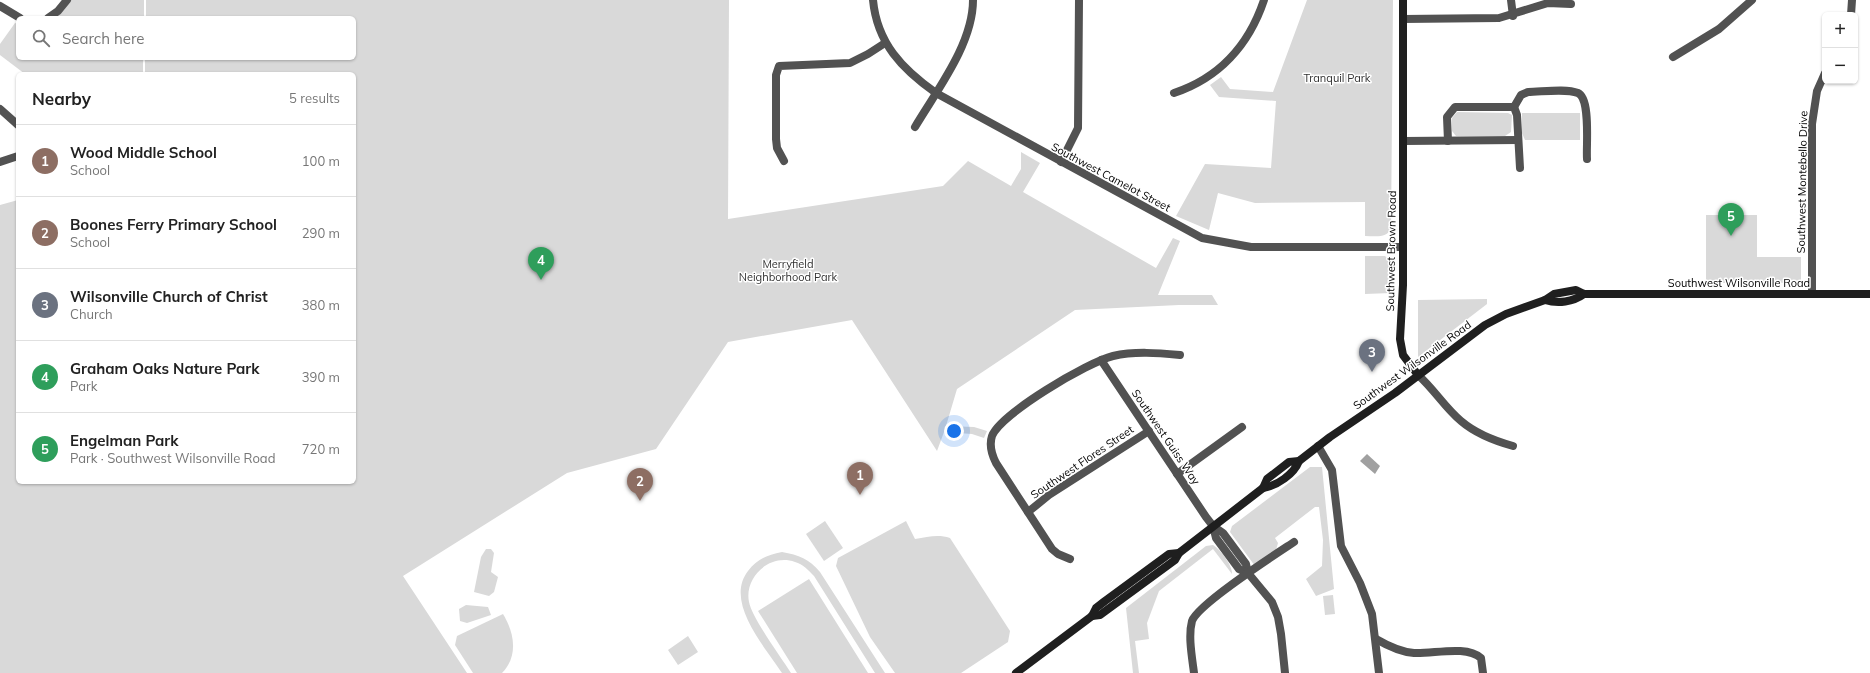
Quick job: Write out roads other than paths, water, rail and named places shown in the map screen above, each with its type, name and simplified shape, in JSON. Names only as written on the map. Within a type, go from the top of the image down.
[{"type":"main road","name":"Southwest Brown Road","points":[[1403,0],[1404,141],[1400,345],[1406,359],[1418,375]]},
{"type":"main road","name":"Southwest Wilsonville Road","points":[[1016,673],[1092,616],[1100,616],[1175,560],[1179,553],[1263,488],[1267,479],[1289,462],[1299,461],[1485,325],[1506,314],[1545,300],[1554,294],[1576,290],[1584,294],[1870,294]]},
{"type":"street","points":[[51,16],[58,12],[67,0]]},
{"type":"street","name":"Southwest Camelot Street","points":[[873,0],[878,25],[885,43],[901,64],[914,77],[936,93],[1202,238],[1251,247],[1403,247]]},
{"type":"street","points":[[915,127],[936,93],[964,42],[970,26],[973,0]]},
{"type":"street","points":[[1061,162],[1078,128],[1080,0]]},
{"type":"street","points":[[1174,93],[1192,87],[1211,75],[1229,60],[1252,29],[1264,0]]},
{"type":"street","points":[[1511,0],[1513,16]]},
{"type":"street","points":[[1673,57],[1719,29],[1752,0]]},
{"type":"street","points":[[1851,12],[1852,0]]},
{"type":"street","points":[[1403,18],[1499,18],[1513,16],[1523,10],[1548,3],[1571,4]]},
{"type":"street","points":[[0,6],[17,16]]},
{"type":"street","points":[[784,161],[777,148],[776,139],[776,75],[779,66],[850,63],[885,43]]},
{"type":"street","name":"Southwest Montebello Drive","points":[[1812,294],[1812,124],[1816,91],[1822,78]]},
{"type":"street","points":[[1520,168],[1516,115],[1514,107],[1521,95],[1528,92],[1572,92],[1580,94],[1585,101],[1587,110],[1587,159]]},
{"type":"street","points":[[1448,141],[1447,117],[1455,108],[1514,107]]},
{"type":"street","points":[[0,109],[16,124]]},
{"type":"street","points":[[1404,141],[1518,140]]},
{"type":"street","points":[[0,162],[16,157]]},
{"type":"street","points":[[1070,559],[1058,554],[1052,549],[996,463],[991,448],[992,437],[1000,425],[1033,400],[1062,380],[1101,360],[1113,356],[1133,353],[1180,355]]},
{"type":"street","name":"Southwest Guiss Way","points":[[1101,360],[1213,526],[1223,533],[1246,564],[1248,573],[1272,602],[1278,617],[1285,673]]},
{"type":"street","name":"Southwest Brown Road","points":[[1418,375],[1431,387],[1460,420],[1484,436],[1513,446]]},
{"type":"street","points":[[1177,474],[1242,427]]},
{"type":"street","name":"Southwest Flores Street","points":[[1028,512],[1049,495],[1149,431]]},
{"type":"street","points":[[1318,446],[1332,470],[1341,546],[1372,614],[1379,673]]},
{"type":"street","points":[[1194,673],[1191,630],[1196,614],[1248,573],[1294,542]]},
{"type":"street","points":[[1376,639],[1390,647],[1414,653],[1471,652],[1481,658],[1483,673]]},
{"type":"place","name":"Engelman Park","points":[[1731,236]]},
{"type":"place","name":"Graham Oaks Nature Park","points":[[541,280]]},
{"type":"place","name":"Wilsonville Church of Christ","points":[[1372,372]]},
{"type":"place","name":"Wood Middle School","points":[[860,495]]},
{"type":"place","name":"Boones Ferry Primary School","points":[[640,501]]},
{"type":"park label","name":"Tranquil Park","points":[[1337,78]]},
{"type":"park label","name":"Merryfield Neighborhood Park","points":[[788,270]]}]
